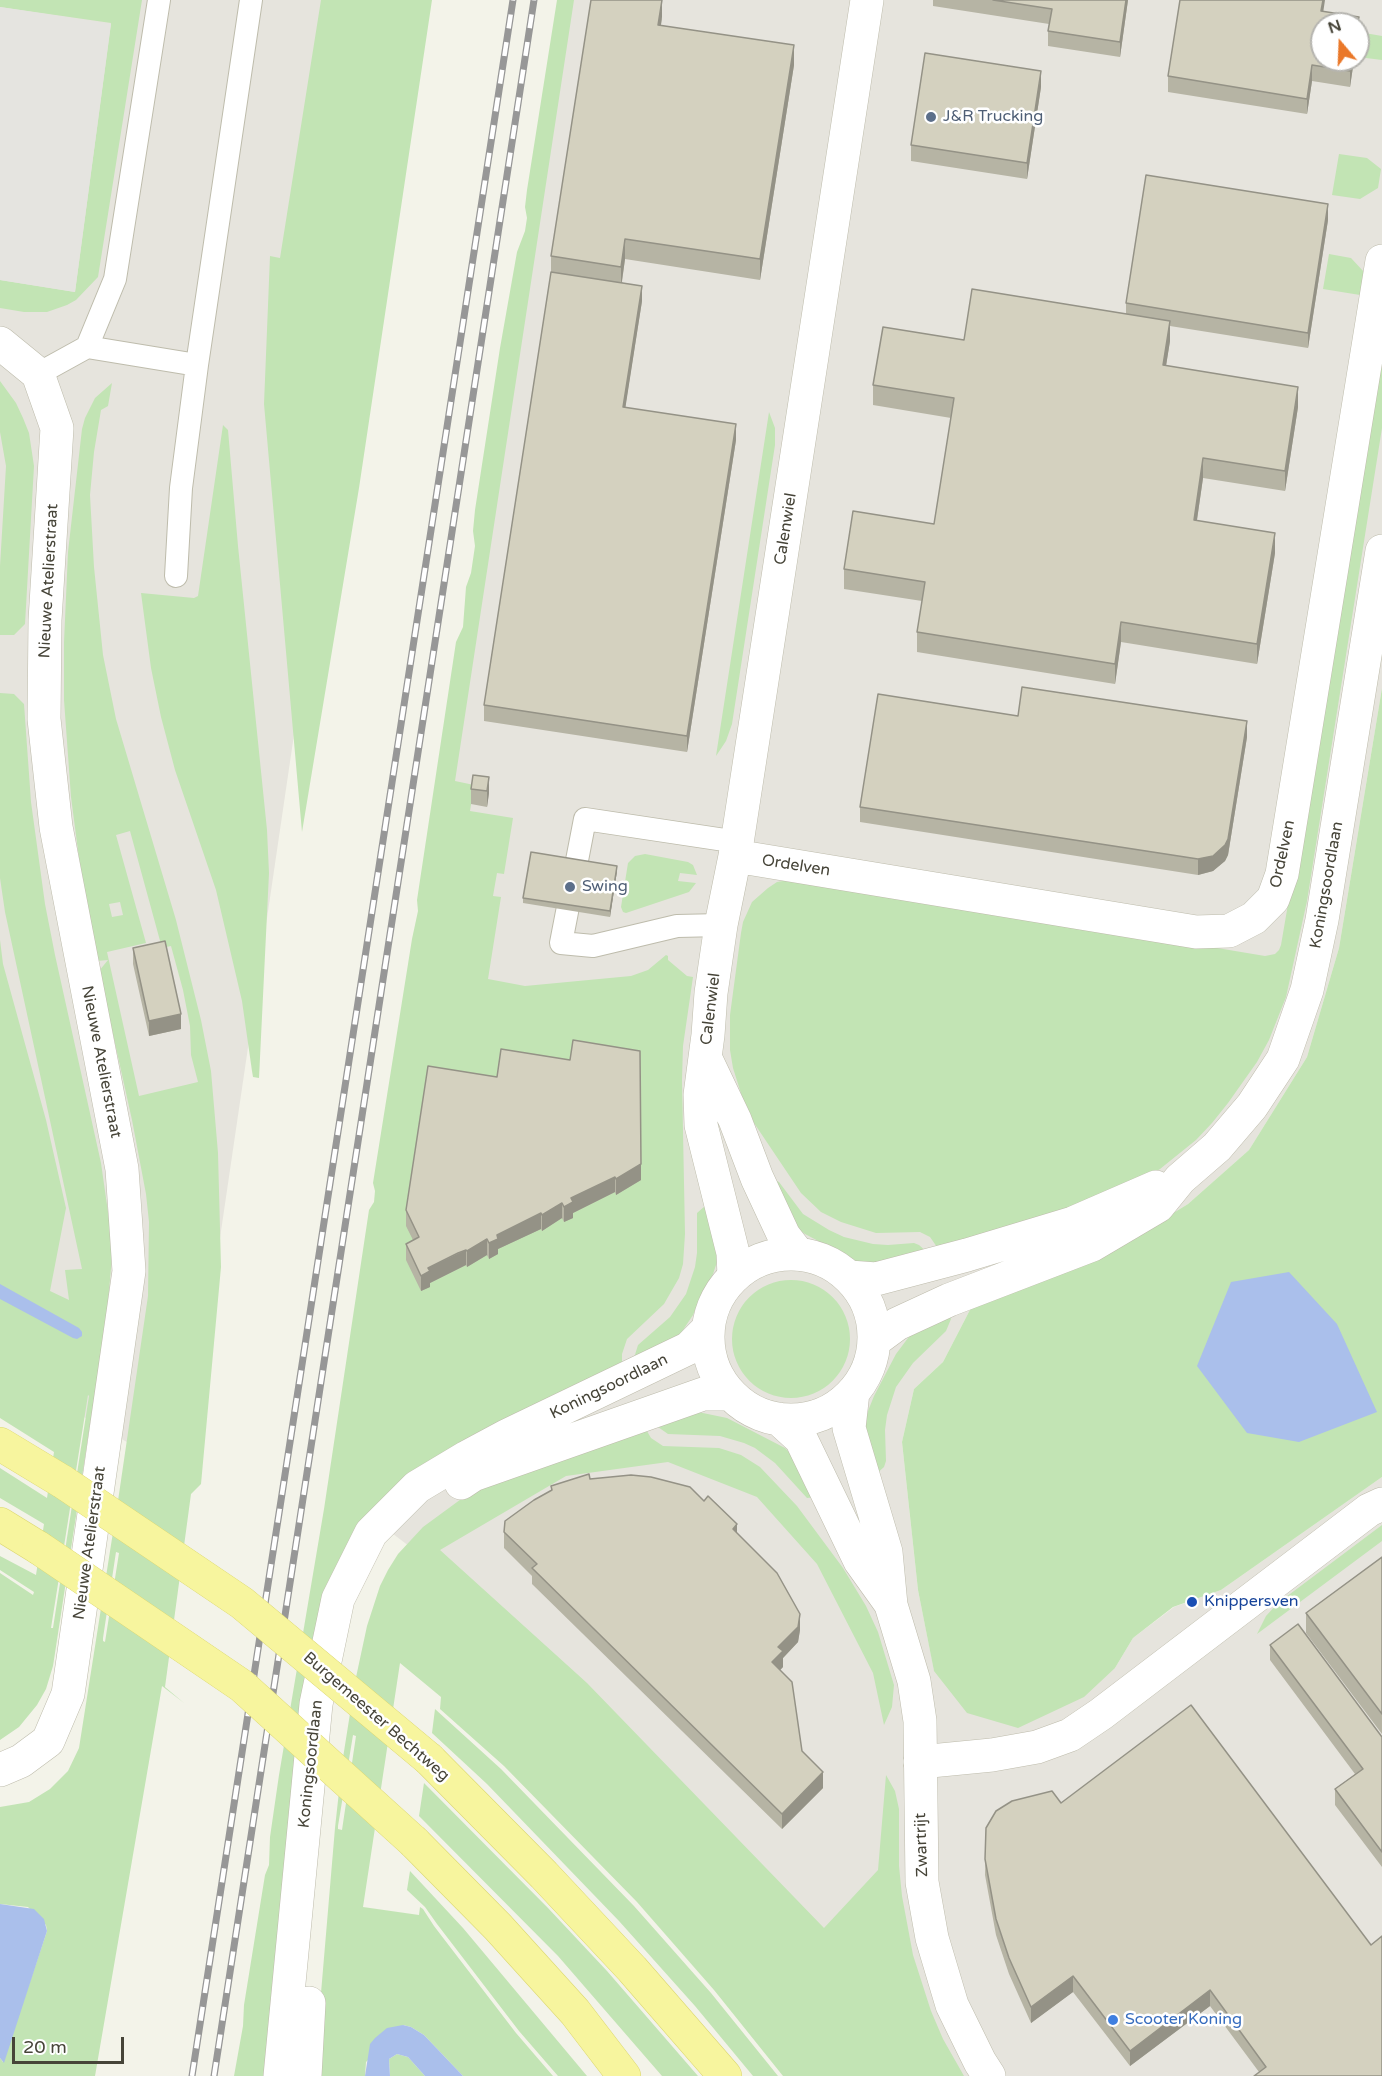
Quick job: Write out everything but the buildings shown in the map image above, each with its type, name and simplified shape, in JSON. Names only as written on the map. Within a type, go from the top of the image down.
[{"type":"main road","name":"Burgemeester Bechtweg","points":[[0,1444],[63,1482],[242,1603],[429,1759],[544,1875],[624,1961],[725,2076]]},
{"type":"main road","points":[[0,1524],[242,1686],[414,1842],[498,1927],[567,2003],[624,2076]]},
{"type":"street","name":"Calenwiel","points":[[734,1276],[733,1253],[701,1125],[700,1095],[711,993],[737,849],[867,0]]},
{"type":"street","name":"Ordelven","points":[[737,849],[1196,932],[1229,931],[1254,918],[1273,899],[1282,874],[1382,261]]},
{"type":"street","points":[[0,343],[38,374]]},
{"type":"street","name":"Nieuwe Atelierstraat","points":[[0,1770],[21,1761],[48,1741],[68,1694],[129,1271],[122,1169],[56,827],[44,719],[45,620],[57,428],[38,374]]},
{"type":"street","name":"Koningsoordlaan","points":[[874,1341],[897,1324],[949,1300],[1092,1245],[1158,1206],[1180,1179],[1216,1147],[1252,1106],[1283,1059],[1307,990],[1324,908],[1382,551]]},
{"type":"street","name":"Calenwiel","points":[[705,1057],[735,1120],[757,1178],[784,1236],[798,1254]]},
{"type":"street","name":"Koningsoordlaan","points":[[849,1277],[876,1279],[967,1255],[1072,1223],[1180,1179]]},
{"type":"street","points":[[798,1254],[817,1258],[834,1266],[849,1277],[863,1296],[872,1318],[874,1341],[868,1368],[853,1392],[832,1410],[806,1419],[779,1419],[761,1415],[744,1406],[730,1394],[717,1375],[709,1353],[708,1329],[712,1310],[721,1292],[734,1276],[753,1263],[775,1256],[798,1254]]},
{"type":"street","name":"Koningsoordlaan","points":[[280,2076],[316,1704],[338,1599],[371,1533],[417,1487],[466,1457],[689,1348],[708,1329]]},
{"type":"street","name":"Zwartrijt","points":[[853,1392],[849,1428],[886,1552],[891,1605],[914,1681],[920,1721],[922,1882],[932,1938],[952,2005],[989,2076]]},
{"type":"street","name":"Koningsoordlaan","points":[[305,2076],[308,2008],[334,1712],[360,1603],[388,1548],[430,1503],[473,1475],[703,1394],[730,1394]]},
{"type":"street","name":"Zwartrijt","points":[[779,1419],[801,1439],[860,1561],[891,1605]]},
{"type":"street","points":[[920,1762],[992,1755],[1037,1747],[1071,1735],[1370,1510],[1382,1504]]},
{"type":"lane","points":[[87,347],[115,279],[159,0]]},
{"type":"lane","points":[[176,576],[181,488],[196,364],[251,0]]},
{"type":"lane","points":[[38,374],[87,347],[196,364]]},
{"type":"lane","points":[[722,925],[677,926],[593,946],[561,943],[585,819],[737,849]]},
{"type":"shaded area","points":[[0,0],[402,0],[185,1476],[0,1368]]},
{"type":"shaded area","points":[[567,0],[1382,0],[1382,688],[1339,948],[1307,1057],[1249,1150],[1188,1204],[1100,1258],[973,1304],[943,1362],[914,1389],[902,1442],[918,1590],[934,1670],[1115,1668],[1133,1638],[1174,1607],[1221,1590],[1382,1477],[1382,2076],[923,2076],[476,1597],[334,1489]]},
{"type":"shaded area","points":[[0,7],[111,24],[75,292],[0,280]]},
{"type":"green space","points":[[0,0],[142,0],[98,277],[76,300],[47,312],[24,312],[0,308],[0,280],[75,292],[111,23],[0,7]]},
{"type":"green space","points":[[321,0],[432,0],[359,488],[302,832],[264,404],[270,256],[280,258]]},
{"type":"green space","points":[[557,0],[574,0],[455,781],[474,785],[470,811],[513,818],[504,874],[497,873],[493,896],[501,897],[488,979],[525,986],[631,976],[648,970],[666,955],[668,960],[687,976],[693,977],[683,1046],[685,1234],[683,1264],[679,1278],[664,1304],[627,1339],[622,1362],[357,1534],[270,2076],[234,2076],[265,1875],[269,1865],[270,1837],[279,1775],[324,1509],[369,1210],[374,1202],[373,1183],[418,911],[417,900],[456,642],[463,627],[466,587],[471,573],[475,546],[473,531],[475,510],[517,252],[525,231],[527,190]]},
{"type":"green space","points":[[1370,34],[1382,36],[1382,60],[1370,58]]},
{"type":"green space","points":[[1339,154],[1367,158],[1381,169],[1378,188],[1360,199],[1332,195]]},
{"type":"green space","points":[[1329,254],[1351,258],[1364,272],[1360,295],[1323,289]]},
{"type":"green space","points":[[1382,328],[1382,428],[1307,901],[1286,997],[1269,1040],[1257,1062],[1228,1103],[1196,1140],[1160,1169],[1121,1192],[937,1247],[930,1237],[920,1232],[876,1233],[841,1222],[821,1212],[801,1193],[752,1120],[733,1068],[730,1050],[730,1015],[743,922],[752,902],[777,882],[799,878],[1265,956],[1275,954],[1279,950],[1318,729]]},
{"type":"green space","points":[[0,381],[16,403],[29,433],[34,466],[25,624],[14,635],[0,635],[0,566],[6,466],[0,432]]},
{"type":"green space","points":[[112,383],[108,406],[101,410],[90,495],[94,567],[103,655],[116,719],[176,920],[211,1071],[218,1153],[221,1267],[201,1484],[191,1494],[165,1687],[184,1703],[162,1686],[95,2076],[0,2076],[0,2058],[3,2062],[47,1931],[46,1925],[28,1907],[0,1904],[0,1807],[29,1802],[50,1789],[68,1771],[79,1748],[148,1296],[149,1222],[146,1194],[99,971],[108,960],[97,961],[83,889],[71,797],[64,700],[68,552],[82,429],[95,398]],"holes":[[[130,831],[162,948],[171,946],[183,990],[190,1026],[191,1055],[198,1082],[139,1096],[107,952],[146,943],[116,835]],[[120,902],[123,915],[112,917],[109,904]],[[116,1552],[119,1553],[105,1642],[103,1641]]]},
{"type":"green space","points":[[769,412],[775,428],[775,445],[732,724],[726,741],[716,756]]},
{"type":"green space","points":[[223,425],[228,430],[267,830],[269,873],[259,1078],[253,1077],[242,1001],[216,890],[175,770],[161,717],[151,668],[141,593],[194,598],[198,596]]},
{"type":"green space","points":[[1382,688],[1382,1477],[1221,1590],[1173,1607],[1133,1638],[1115,1668],[1084,1697],[1018,1728],[967,1713],[934,1671],[918,1590],[902,1442],[914,1389],[943,1362],[973,1304],[1100,1258],[1188,1204],[1249,1150],[1307,1057],[1339,948]]},
{"type":"green space","points":[[0,693],[14,694],[24,704],[31,802],[45,904],[101,1163],[112,1257],[107,1314],[53,1666],[46,1689],[37,1705],[19,1727],[0,1740],[0,1573],[33,1595],[34,1592],[0,1570],[0,1556],[36,1575],[44,1524],[0,1498],[0,1468],[47,1498],[54,1452],[0,1418],[0,940],[3,964],[46,1120],[66,1208],[50,1291],[69,1300],[65,1270],[82,1269],[5,912],[0,878]],"holes":[[[88,1395],[53,1628],[51,1628]]]},
{"type":"green space","points":[[645,854],[688,862],[693,865],[697,875],[680,873],[678,881],[696,883],[689,892],[626,913],[623,912],[621,907],[628,863],[635,856]]},
{"type":"green space","points":[[774,1180],[779,1182],[803,1214],[829,1230],[844,1237],[873,1244],[914,1243],[927,1252],[901,1265],[860,1263],[796,1227]]},
{"type":"green space","points":[[705,1206],[719,1256],[713,1274],[693,1315],[677,1339],[634,1358],[638,1345],[670,1317],[686,1294],[697,1253],[697,1213]]},
{"type":"green space","points":[[791,1280],[814,1285],[833,1297],[845,1316],[850,1339],[845,1362],[833,1381],[814,1393],[791,1398],[768,1393],[749,1381],[737,1362],[732,1339],[737,1316],[749,1297],[768,1285]]},
{"type":"green space","points":[[950,1315],[951,1319],[946,1331],[913,1363],[896,1387],[887,1415],[886,1461],[884,1467],[875,1475],[865,1427],[866,1416],[874,1396],[896,1354],[908,1338],[916,1331]]},
{"type":"green space","points":[[698,1412],[727,1418],[785,1448],[793,1456],[817,1497],[807,1498],[775,1463],[744,1443],[720,1436],[668,1434],[658,1427]]},
{"type":"green space","points":[[644,1426],[651,1438],[663,1446],[719,1448],[741,1455],[760,1467],[797,1506],[843,1568],[866,1606],[878,1632],[894,1685],[892,1707],[884,1725],[873,1673],[817,1564],[757,1497],[668,1462],[566,1476],[440,1550],[587,1683],[824,1928],[878,1870],[886,1775],[895,1791],[899,1809],[899,1866],[913,1955],[931,2011],[943,2039],[964,2076],[783,2076],[714,1990],[637,1902],[504,1766],[440,1709],[441,1697],[400,1663],[363,1907],[419,1915],[420,1907],[423,1909],[516,2033],[553,2076],[463,2076],[424,2035],[403,2025],[366,2062],[365,2076],[317,2076],[321,1993],[342,1764],[355,1682],[367,1626],[380,1586],[398,1554],[423,1527],[468,1494]],"holes":[[[353,1735],[356,1736],[342,1830],[338,1829],[338,1826]]]},
{"type":"green space","points":[[1382,1525],[1382,1541],[1257,1634],[1266,1616],[1278,1603]]},
{"type":"green space","points":[[435,1709],[501,1769],[634,1906],[711,1993],[778,2076],[753,2076],[695,2006],[619,1921],[487,1784],[432,1733]]},
{"type":"green space","points":[[424,1783],[607,1971],[698,2076],[662,2076],[558,1956],[419,1816]]},
{"type":"green space","points":[[410,1871],[463,1928],[587,2076],[558,2076],[519,2031],[425,1907],[407,1890]]},
{"type":"green space","points":[[397,2054],[408,2057],[425,2076],[390,2076],[389,2059]]},
{"type":"water","points":[[1289,1272],[1337,1324],[1377,1412],[1299,1442],[1247,1433],[1197,1366],[1231,1282]]},
{"type":"water","points":[[0,1284],[79,1328],[82,1336],[77,1339],[73,1338],[0,1299]]},
{"type":"water","points":[[0,1904],[34,1909],[44,1919],[47,1931],[4,2063],[0,2058]]},
{"type":"water","points":[[403,2025],[424,2035],[463,2076],[425,2076],[408,2057],[397,2054],[389,2059],[390,2076],[365,2076],[370,2044],[387,2028]]},
{"type":"railway","points":[[192,2076],[513,0]]},
{"type":"railway","points":[[214,2076],[534,0]]},
{"type":"place","name":"J&R Trucking","points":[[931,117]]},
{"type":"place","name":"Swing","points":[[570,887]]},
{"type":"place","name":"Knippersven","points":[[1192,1602]]},
{"type":"place","name":"Scooter Koning","points":[[1113,2020]]}]
